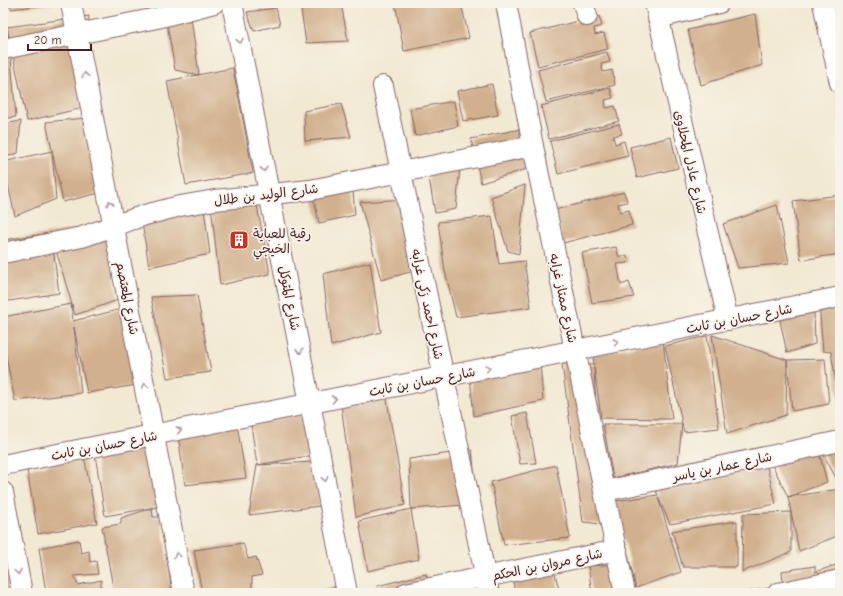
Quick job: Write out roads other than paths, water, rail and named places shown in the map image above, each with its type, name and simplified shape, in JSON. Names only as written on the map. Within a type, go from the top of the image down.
[{"type":"street","name":"شارع المعتصم","points":[[71,3],[115,226],[184,593]]},
{"type":"street","points":[[3,49],[157,18],[214,3]]},
{"type":"street","name":"شارع المتوكل","points":[[232,3],[347,593]]},
{"type":"street","name":"شارع ممتاز غرابه","points":[[506,3],[533,146],[625,593]]},
{"type":"street","points":[[657,11],[719,3]]},
{"type":"street","points":[[823,3],[840,83]]},
{"type":"street","name":"شارع عادل المحلاوى","points":[[657,11],[728,320]]},
{"type":"street","name":"شارع احمد زكى غرابه","points":[[383,86],[487,585]]},
{"type":"street","name":"شارع الوليد بن طلال","points":[[3,253],[65,241],[145,215],[180,206],[215,200],[310,190],[533,146]]},
{"type":"street","name":"شارع حسان بن ثابت","points":[[3,465],[840,298]]},
{"type":"street","name":"شارع عمار بن ياسر","points":[[605,491],[840,441]]},
{"type":"street","points":[[3,492],[22,593]]},
{"type":"street","name":"شارع مروان بن الحكم","points":[[406,593],[487,585],[616,550]]},
{"type":"street","points":[[778,593],[840,580]]},
{"type":"place","name":"رقية للعباية الخيجي","points":[[239,240]]}]
